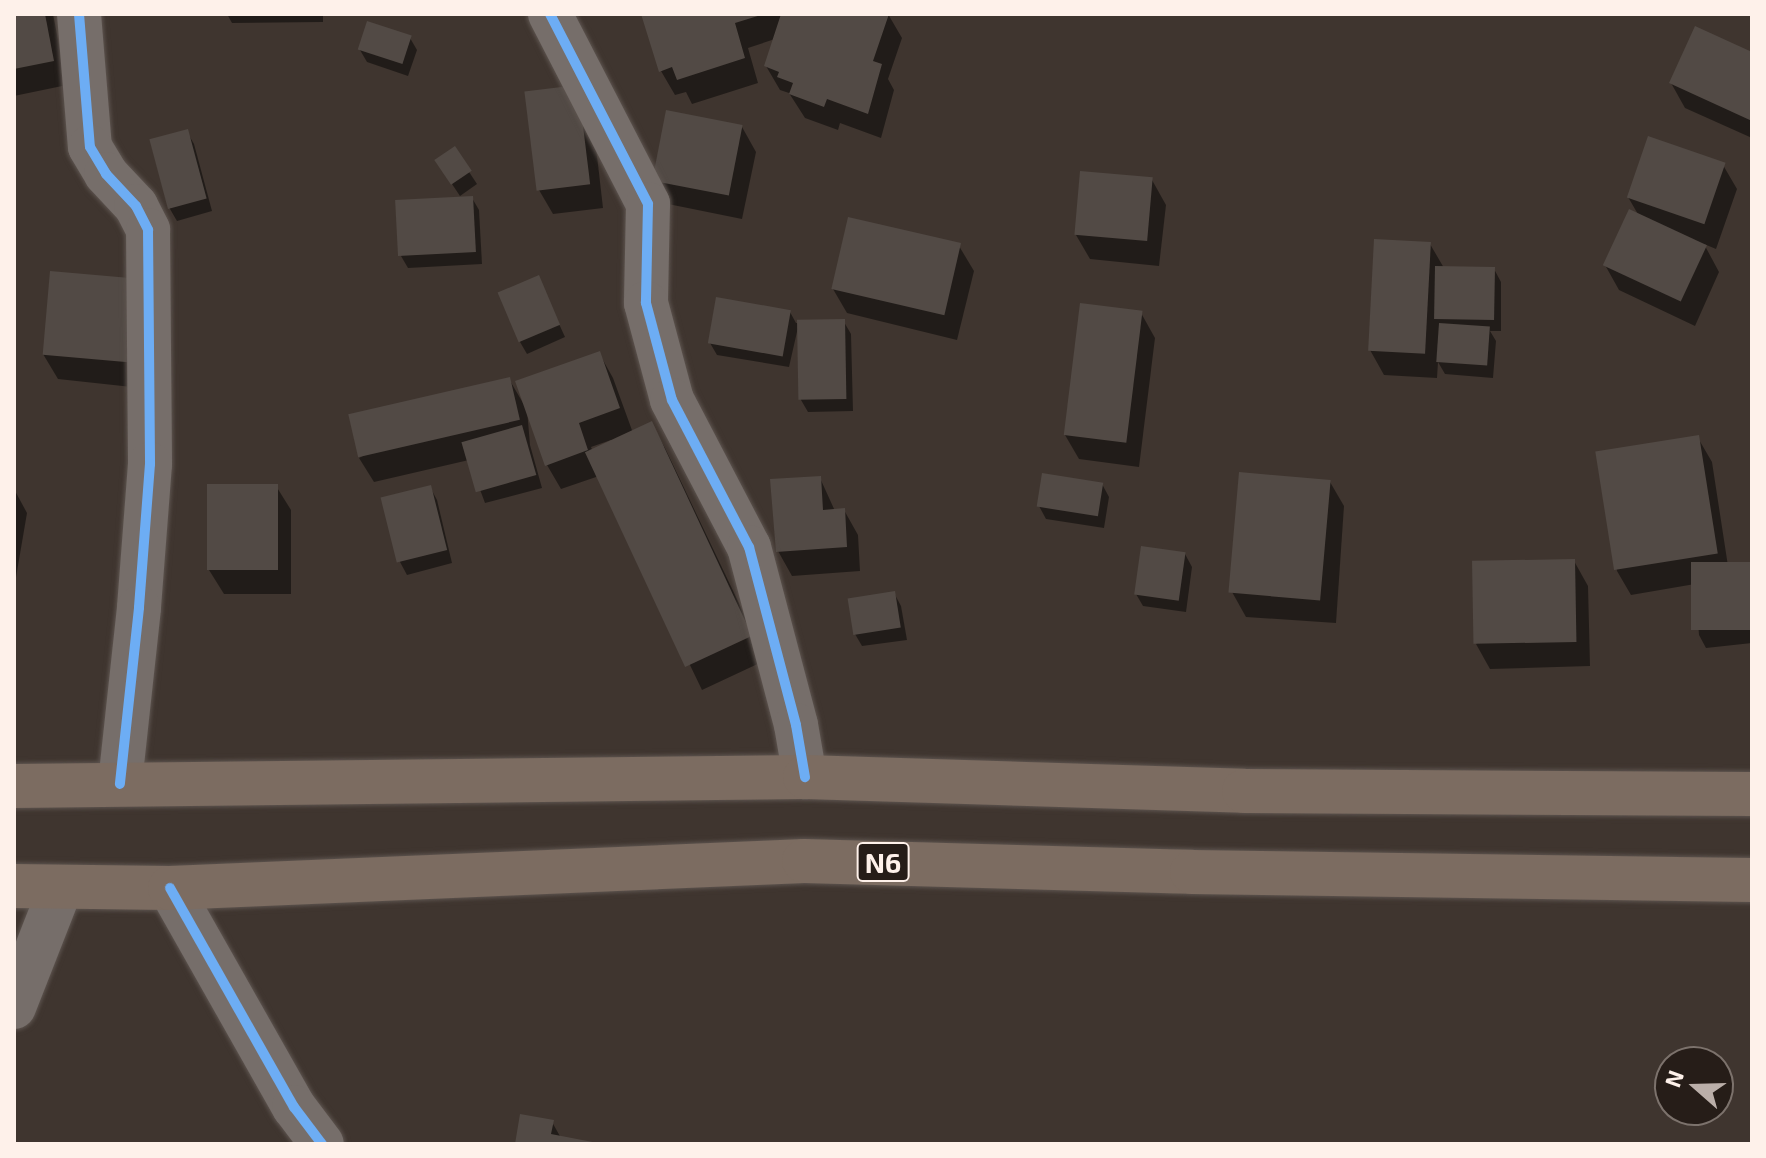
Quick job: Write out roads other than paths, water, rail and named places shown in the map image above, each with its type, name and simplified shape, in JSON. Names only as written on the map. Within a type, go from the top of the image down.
[{"type":"highway","points":[[14,786],[805,777],[1244,791],[1752,794]]},
{"type":"highway","name":"N6","points":[[14,886],[170,888],[804,861],[1208,872],[1752,880]]},
{"type":"street","points":[[79,14],[90,147],[106,174],[136,206],[148,230],[150,464],[139,608],[120,784]]},
{"type":"street","points":[[550,14],[648,204],[646,303],[672,400],[749,547],[796,725],[805,777]]},
{"type":"street","points":[[14,1007],[61,887]]},
{"type":"street","points":[[170,888],[294,1107],[322,1144]]}]
